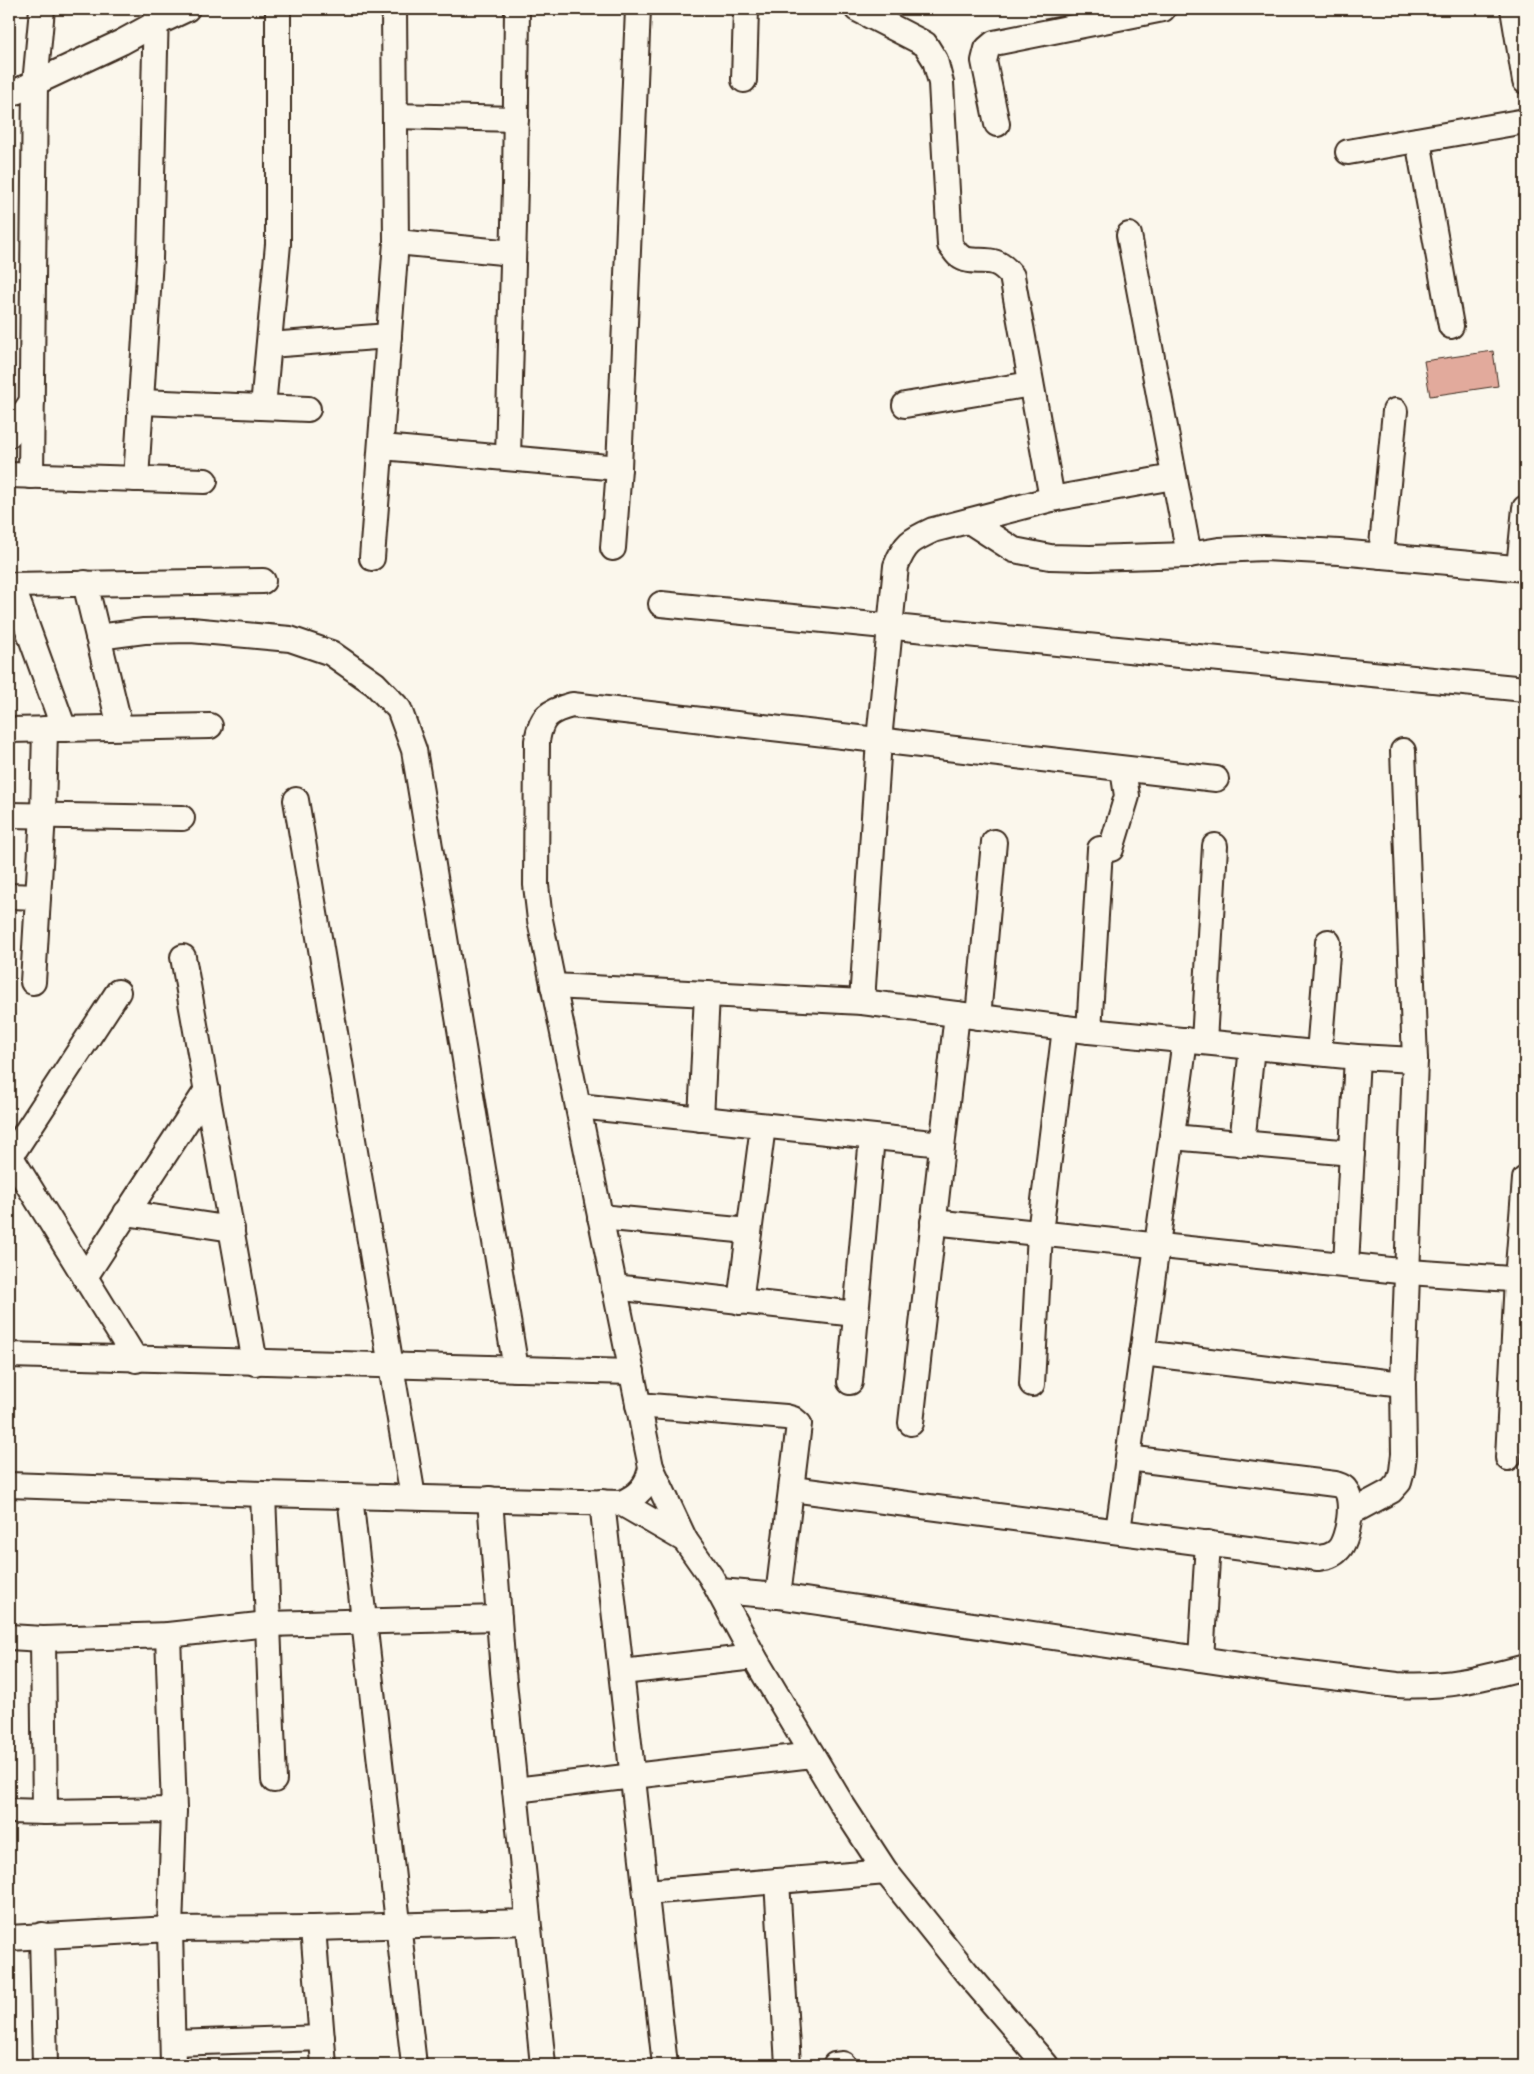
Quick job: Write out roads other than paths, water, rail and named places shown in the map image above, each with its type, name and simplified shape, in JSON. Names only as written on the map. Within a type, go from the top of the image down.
[{"type":"street","points":[[42,9],[35,84],[32,401],[20,476],[205,481]]},
{"type":"street","points":[[9,95],[122,42],[155,16],[188,9]]},
{"type":"street","points":[[263,407],[278,244],[278,9]]},
{"type":"street","points":[[372,558],[382,447],[396,242],[394,9]]},
{"type":"street","points":[[508,458],[517,9]]},
{"type":"street","points":[[613,548],[638,9]]},
{"type":"street","points":[[744,80],[746,9]]},
{"type":"street","points":[[857,9],[925,44],[935,60],[941,83],[950,245],[958,255],[968,259],[991,260],[1004,265],[1012,276],[1052,499]]},
{"type":"street","points":[[997,124],[984,61],[987,49],[994,42],[1163,9]]},
{"type":"street","points":[[1513,9],[1525,82]]},
{"type":"street","points":[[136,479],[150,259],[155,16]]},
{"type":"street","points":[[396,116],[516,119]]},
{"type":"street","points":[[1348,152],[1525,121]]},
{"type":"street","points":[[1418,140],[1451,326]]},
{"type":"street","points":[[1129,235],[1189,555]]},
{"type":"street","points":[[396,242],[513,254]]},
{"type":"street","points":[[269,345],[389,336]]},
{"type":"street","points":[[905,405],[1031,384]]},
{"type":"street","points":[[9,435],[32,401]]},
{"type":"street","points":[[141,402],[308,409]]},
{"type":"street","points":[[1381,556],[1394,411]]},
{"type":"street","points":[[382,447],[618,468]]},
{"type":"street","points":[[862,1002],[879,740],[896,566],[902,549],[915,538],[933,530],[969,520],[1052,499],[1173,477]]},
{"type":"street","points":[[969,520],[1014,550],[1034,554],[1090,558],[1189,555],[1219,550],[1264,548],[1381,556],[1522,569],[1525,508]]},
{"type":"street","points":[[33,982],[43,814],[54,729],[10,585],[264,580]]},
{"type":"street","points":[[86,583],[120,727]]},
{"type":"street","points":[[661,604],[1525,689]]},
{"type":"street","points":[[98,637],[144,631],[191,630],[290,640],[332,653],[375,684],[399,708],[414,750],[516,1369]]},
{"type":"street","points":[[1046,2065],[972,1979],[886,1872],[812,1755],[754,1657],[720,1591],[686,1540],[651,1468],[540,920],[536,885],[537,741],[539,726],[554,710],[572,705],[1216,779]]},
{"type":"street","points":[[9,730],[210,726]]},
{"type":"street","points":[[1350,1513],[1391,1491],[1399,1482],[1404,1454],[1403,1384],[1409,1272],[1415,1060],[1402,751]]},
{"type":"street","points":[[1089,1031],[1106,849],[1127,796],[1123,768]]},
{"type":"street","points":[[296,800],[413,1497]]},
{"type":"street","points":[[9,815],[43,814],[182,818]]},
{"type":"street","points":[[911,1424],[942,1144],[968,1016],[994,842]]},
{"type":"street","points":[[1118,1531],[1172,1137],[1194,1041],[1215,846]]},
{"type":"street","points":[[9,896],[38,897]]},
{"type":"street","points":[[1319,1053],[1328,942]]},
{"type":"street","points":[[182,957],[255,1363]]},
{"type":"street","points":[[553,986],[862,1002],[1089,1031],[1357,1057],[1415,1060]]},
{"type":"street","points":[[118,992],[9,1156],[136,1360]]},
{"type":"street","points":[[701,1119],[707,994]]},
{"type":"street","points":[[1032,1384],[1040,1233],[1065,1028]]},
{"type":"street","points":[[1242,1144],[1252,1047]]},
{"type":"street","points":[[1346,1265],[1357,1057]]},
{"type":"street","points":[[85,1277],[207,1090]]},
{"type":"street","points":[[578,1106],[942,1144]]},
{"type":"street","points":[[740,1302],[763,1126]]},
{"type":"street","points":[[850,1382],[872,1137]]},
{"type":"street","points":[[1172,1137],[1352,1153]]},
{"type":"street","points":[[1508,1458],[1521,1279],[1525,1179]]},
{"type":"street","points":[[126,1213],[232,1229]]},
{"type":"street","points":[[600,1217],[749,1231]]},
{"type":"street","points":[[933,1222],[1409,1272],[1521,1279]]},
{"type":"street","points":[[614,1287],[856,1314]]},
{"type":"street","points":[[1142,1353],[1403,1384]]},
{"type":"street","points":[[9,1355],[136,1360],[632,1372]]},
{"type":"street","points":[[638,1405],[786,1417],[793,1419],[799,1424],[778,1596]]},
{"type":"street","points":[[792,1489],[1318,1558],[1331,1556],[1340,1549],[1346,1538],[1350,1498],[1345,1488],[1335,1484],[1128,1458]]},
{"type":"street","points":[[9,1485],[262,1494],[612,1502],[631,1499],[648,1480],[651,1468]]},
{"type":"street","points":[[262,1494],[274,1780]]},
{"type":"street","points":[[350,1496],[414,2065]]},
{"type":"street","points":[[490,1499],[515,1790],[543,2065]]},
{"type":"street","points":[[612,1502],[686,1540]]},
{"type":"street","points":[[612,1502],[622,1672],[666,2065]]},
{"type":"street","points":[[1201,1659],[1208,1543]]},
{"type":"street","points":[[720,1591],[778,1596],[1268,1669],[1418,1687],[1474,1681],[1525,1667]]},
{"type":"street","points":[[9,1637],[44,1639],[168,1635],[266,1624],[499,1618]]},
{"type":"street","points":[[168,1635],[174,1810],[170,1929],[173,2054],[322,2038]]},
{"type":"street","points":[[44,1639],[45,1812]]},
{"type":"street","points":[[622,1672],[754,1657]]},
{"type":"street","points":[[515,1790],[812,1755]]},
{"type":"street","points":[[9,1811],[174,1810]]},
{"type":"street","points":[[646,1892],[886,1872]]},
{"type":"street","points":[[777,1881],[788,2065]]},
{"type":"street","points":[[9,1938],[170,1929],[313,1928],[528,1922]]},
{"type":"street","points":[[313,1928],[324,2065]]},
{"type":"street","points":[[42,1935],[45,2065]]}]
